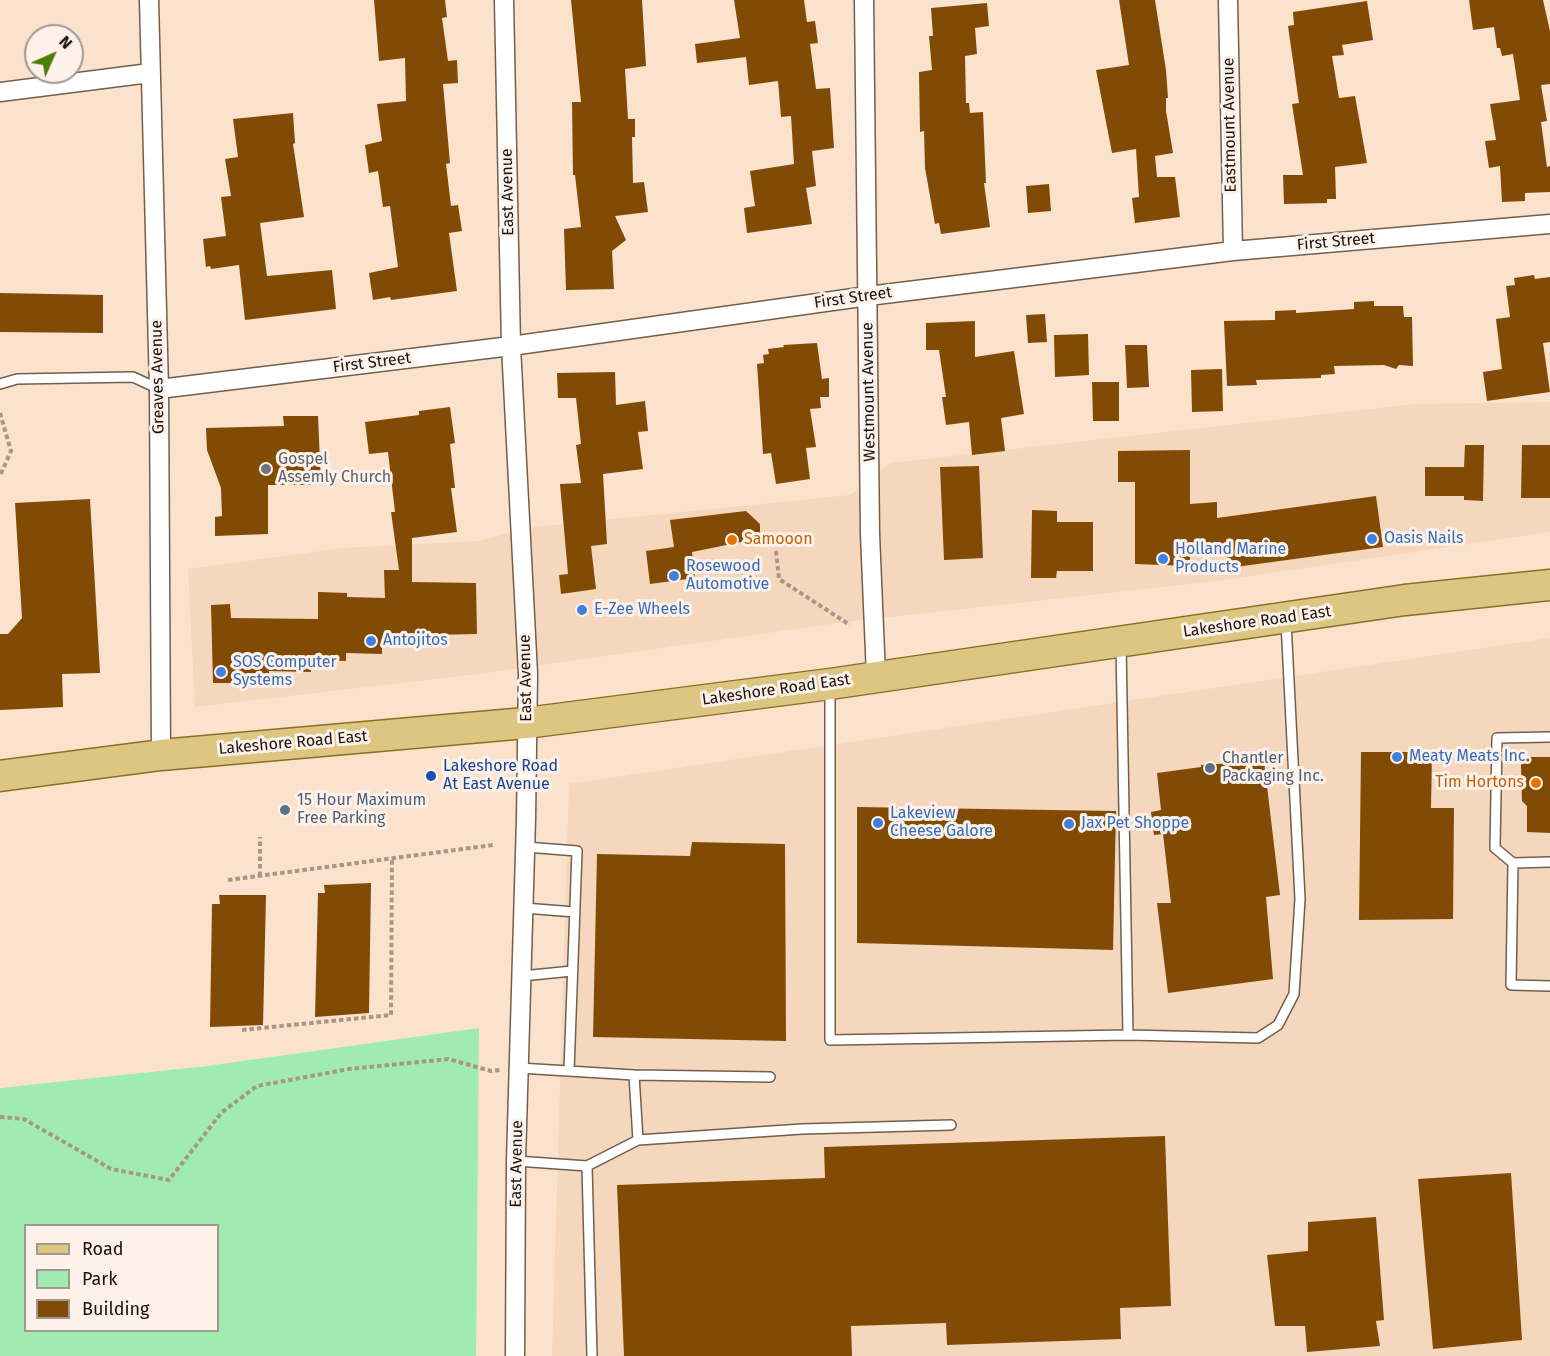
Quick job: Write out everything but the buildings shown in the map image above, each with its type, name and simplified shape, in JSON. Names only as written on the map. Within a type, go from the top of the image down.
[{"type":"main road","name":"Lakeshore Road East","points":[[0,776],[161,755],[526,723],[830,684],[1405,600],[1550,585]]},
{"type":"street","name":"Greaves Avenue","points":[[149,0],[159,388],[161,755]]},
{"type":"street","name":"East Avenue","points":[[504,0],[511,346],[528,674],[526,847],[516,1161],[515,1356]]},
{"type":"street","name":"Westmount Avenue","points":[[864,0],[872,621],[876,676]]},
{"type":"street","name":"Eastmount Avenue","points":[[1228,0],[1233,251]]},
{"type":"street","points":[[0,92],[150,74]]},
{"type":"street","name":"First Street","points":[[159,388],[511,346],[868,296],[1233,251],[1550,224]]},
{"type":"lane","points":[[0,384],[17,379],[133,377],[159,388]]},
{"type":"lane","points":[[830,684],[830,1040],[1128,1035],[1258,1038],[1278,1025],[1294,994],[1300,899],[1286,618]]},
{"type":"lane","points":[[1121,642],[1128,1035]]},
{"type":"lane","points":[[1550,737],[1497,738],[1495,848],[1513,863],[1550,862]]},
{"type":"lane","points":[[526,847],[577,851],[569,1071]]},
{"type":"lane","points":[[1513,863],[1510,985],[1550,986]]},
{"type":"lane","points":[[524,908],[575,912]]},
{"type":"lane","points":[[522,976],[572,971]]},
{"type":"lane","points":[[519,1068],[634,1075],[770,1077]]},
{"type":"lane","points":[[634,1075],[638,1140]]},
{"type":"lane","points":[[516,1161],[587,1166],[638,1140],[802,1129],[951,1125]]},
{"type":"lane","points":[[587,1166],[592,1356]]},
{"type":"path","points":[[0,413],[11,452],[0,476]]},
{"type":"path","points":[[776,551],[779,579],[850,625]]},
{"type":"path","points":[[260,837],[260,876]]},
{"type":"path","points":[[228,880],[493,845]]},
{"type":"path","points":[[242,1030],[391,1015],[393,858]]},
{"type":"path","points":[[0,1117],[24,1119],[111,1169],[169,1180],[222,1112],[256,1086],[349,1069],[448,1059],[491,1071]]},
{"type":"shaded area","points":[[1550,402],[1550,532],[1217,581],[845,622],[478,674],[195,707],[188,569],[343,548],[478,541],[534,527],[850,495],[890,463],[1415,404]]},
{"type":"shaded area","points":[[1550,638],[1550,1356],[552,1356],[569,784]]},
{"type":"green space","points":[[479,1028],[476,1356],[0,1356],[0,1088],[207,1066]]},
{"type":"place","name":"Gospel Assemly Church","points":[[266,469]]},
{"type":"place","name":"Oasis Nails","points":[[1372,539]]},
{"type":"place","name":"Samooon","points":[[732,540]]},
{"type":"place","name":"Holland Marine Products","points":[[1163,559]]},
{"type":"place","name":"Rosewood Automotive","points":[[674,576]]},
{"type":"place","name":"E-Zee Wheels","points":[[582,610]]},
{"type":"place","name":"Antojitos","points":[[371,641]]},
{"type":"place","name":"SOS Computer Systems","points":[[221,672]]},
{"type":"place","name":"Meaty Meats Inc.","points":[[1397,757]]},
{"type":"place","name":"Chantler Packaging Inc.","points":[[1210,768]]},
{"type":"place","name":"Lakeshore Road At East Avenue","points":[[431,776]]},
{"type":"place","name":"Tim Hortons","points":[[1536,783]]},
{"type":"place","name":"15 Hour Maximum Free Parking","points":[[285,810]]},
{"type":"place","name":"Lakeview Cheese Galore","points":[[878,823]]},
{"type":"place","name":"Jax Pet Shoppe","points":[[1069,824]]}]
